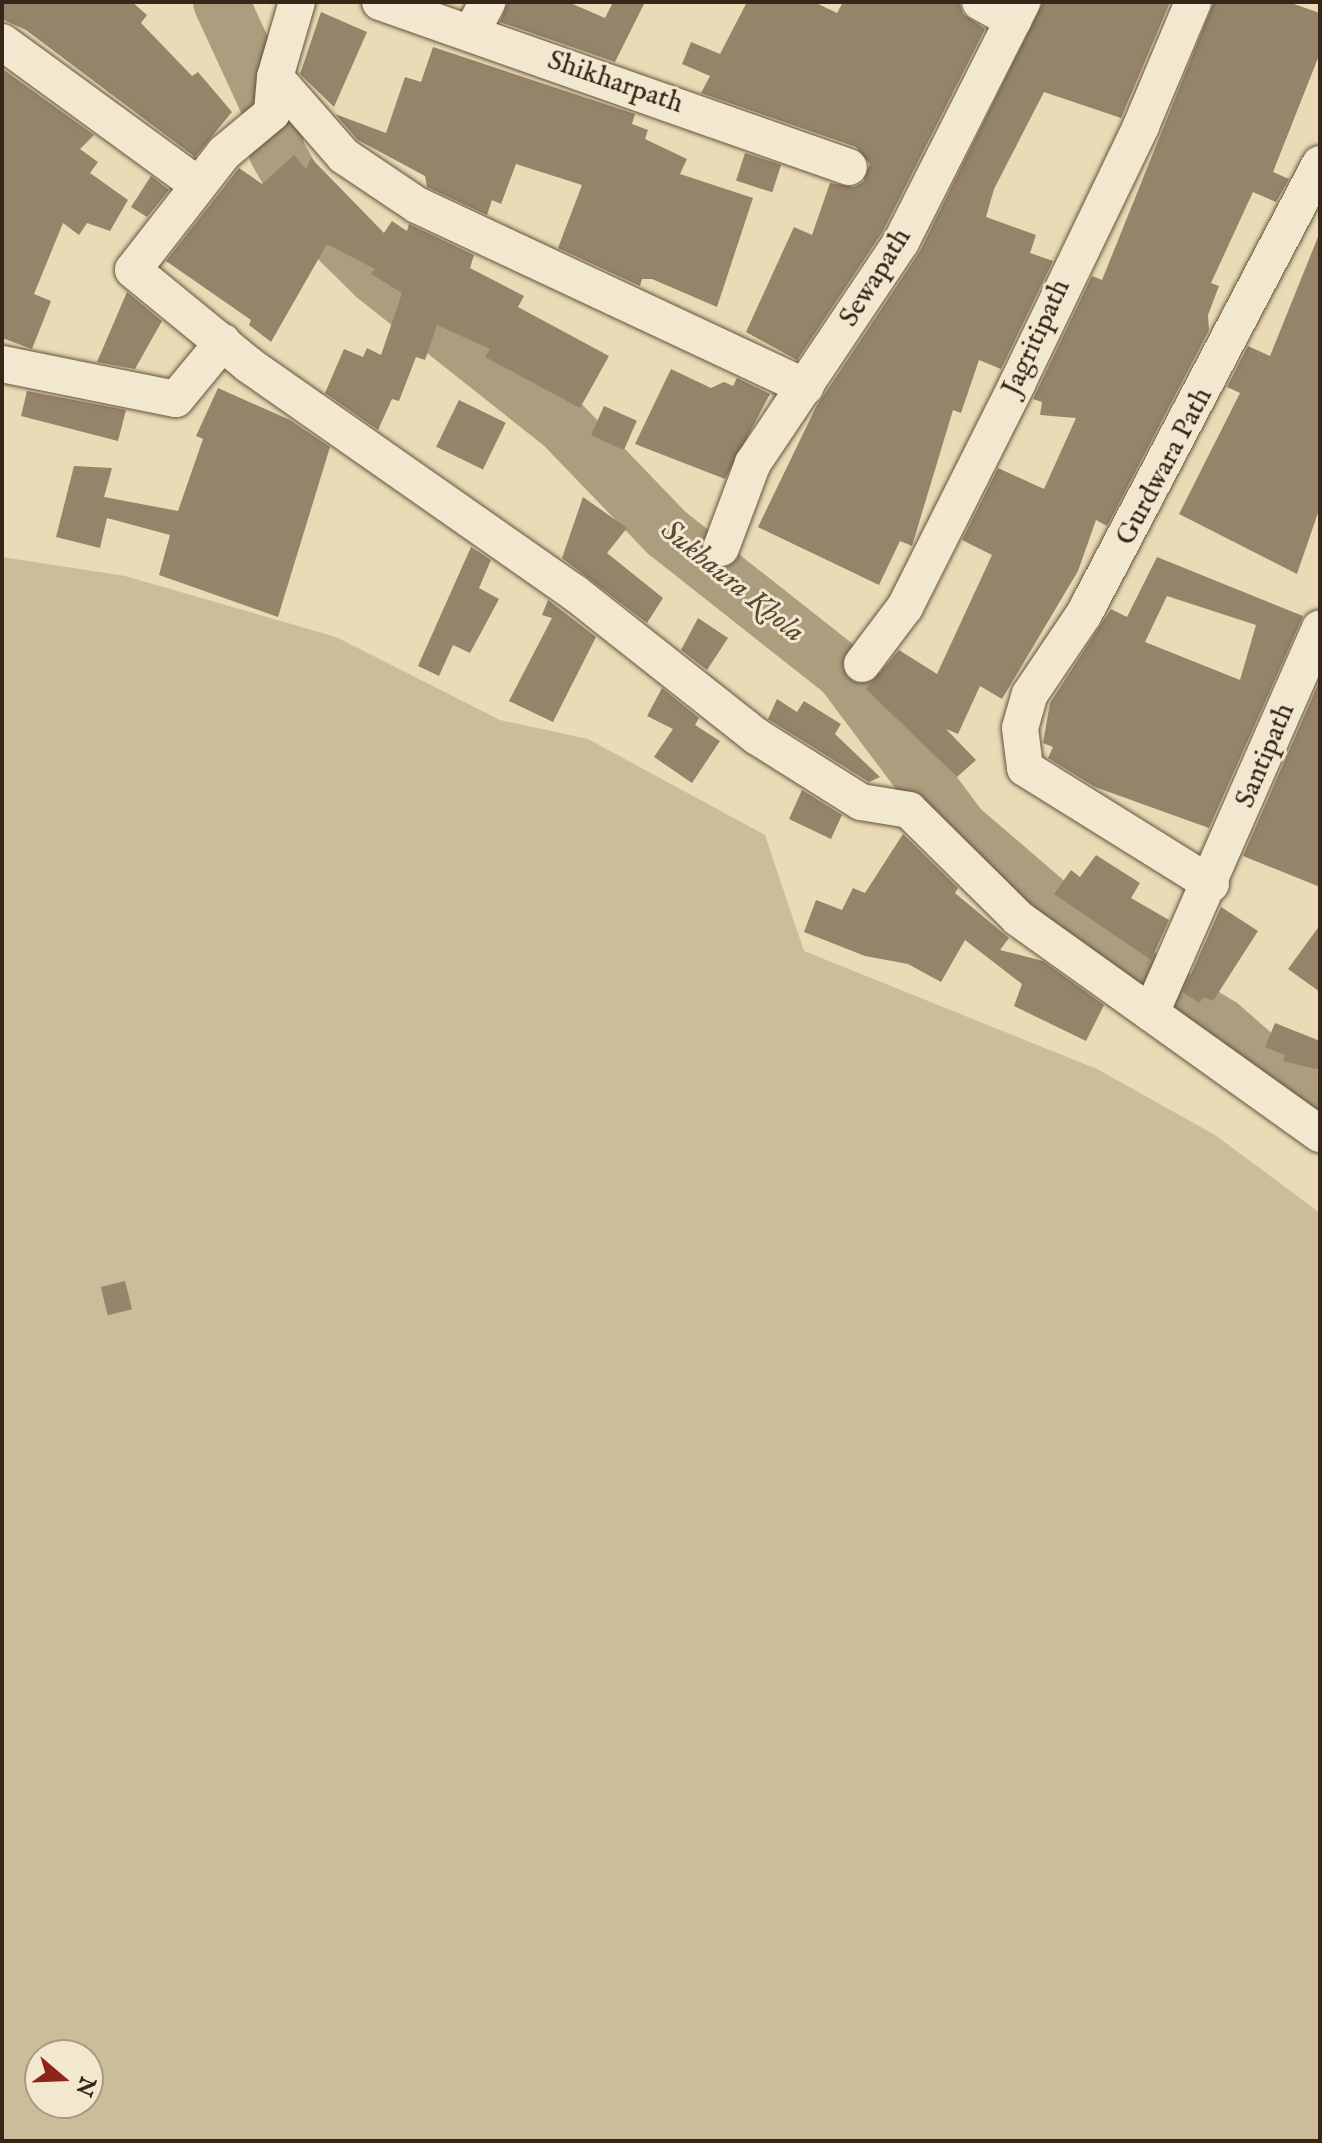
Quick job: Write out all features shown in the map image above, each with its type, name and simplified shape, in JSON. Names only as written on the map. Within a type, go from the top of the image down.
[{"type":"street","points":[[297,2],[275,77],[272,113],[224,153],[132,268],[223,342],[575,593],[756,736],[861,802],[909,810],[1018,918],[1320,1134]]},
{"type":"street","name":"Shikharpath","points":[[380,2],[479,17],[849,167]]},
{"type":"street","points":[[980,2],[1017,11]]},
{"type":"street","name":"Jagritipath","points":[[862,664],[905,607],[1017,384],[1141,126],[1193,2]]},
{"type":"street","name":"Sewapath","points":[[721,548],[753,463],[901,242],[1017,11]]},
{"type":"street","points":[[2,42],[198,185]]},
{"type":"street","points":[[275,77],[344,156],[417,205],[805,387]]},
{"type":"street","name":"Gurdwara Path","points":[[1211,884],[1025,768],[1020,728],[1030,694],[1114,561],[1320,164]]},
{"type":"street","points":[[2,364],[176,399],[223,342]]},
{"type":"street","name":"Santipath","points":[[1151,1013],[1211,884],[1320,628]]},
{"type":"shaded area","points":[[2,557],[125,576],[336,637],[500,720],[588,739],[765,835],[804,951],[1097,1069],[1215,1135],[1320,1213],[1320,2141],[2,2141]]},
{"type":"building","points":[[2,2],[132,2],[147,15],[141,23],[192,76],[198,72],[232,112],[195,157],[26,30],[2,19]]},
{"type":"building","points":[[508,2],[568,2],[605,18],[613,2],[645,2],[615,62],[500,22]]},
{"type":"building","points":[[747,2],[814,2],[837,13],[843,2],[959,2],[963,14],[985,29],[883,231],[797,360],[746,332],[794,227],[812,235],[830,183],[854,187],[863,182],[870,164],[856,147],[701,93],[710,76],[682,64],[691,42],[720,54]]},
{"type":"building","points":[[1043,2],[1170,2],[1121,118],[1044,92],[994,189],[986,217],[1036,235],[1030,253],[1053,261],[1001,369],[979,360],[961,413],[953,410],[912,546],[900,541],[879,585],[758,527],[816,407],[920,251]]},
{"type":"building","points":[[1214,2],[1288,2],[1320,13],[1320,53],[1273,172],[1289,179],[1276,202],[1253,192],[1211,283],[1219,286],[1208,315],[1209,330],[1107,526],[1096,520],[1078,571],[1002,699],[980,686],[958,734],[946,729],[976,760],[957,777],[866,689],[899,650],[937,674],[992,555],[962,540],[998,468],[1044,489],[1076,418],[1040,415],[1042,402],[1033,399],[1092,276],[1102,280]]},
{"type":"building","points":[[321,12],[367,32],[334,107],[300,74]]},
{"type":"building","points":[[433,47],[635,114],[632,124],[648,130],[645,139],[687,159],[680,174],[753,198],[717,307],[652,279],[642,279],[640,286],[558,248],[582,185],[516,164],[501,204],[492,200],[487,215],[427,187],[425,176],[358,140],[335,114],[386,133],[405,77],[421,82]]},
{"type":"building","points":[[4,70],[94,135],[80,149],[98,162],[90,173],[128,200],[110,231],[87,223],[79,235],[63,223],[34,294],[51,301],[32,349],[2,338]]},
{"type":"building","points":[[745,153],[781,165],[772,192],[736,181]]},
{"type":"building","points":[[294,155],[306,169],[311,158],[384,233],[392,221],[407,231],[409,224],[474,255],[470,268],[524,296],[518,307],[609,356],[580,408],[485,357],[490,349],[437,325],[425,360],[416,357],[399,401],[392,399],[378,430],[325,393],[344,349],[363,357],[367,348],[381,355],[402,293],[371,274],[375,269],[327,244],[271,342],[249,325],[251,320],[166,261],[239,168],[262,184]]},
{"type":"building","points":[[151,176],[169,190],[147,217],[131,207]]},
{"type":"building","points":[[1320,232],[1320,507],[1297,574],[1179,514],[1240,393],[1227,387],[1248,346],[1270,356]]},
{"type":"building","points":[[127,292],[162,321],[135,369],[97,362]]},
{"type":"building","points":[[671,369],[711,388],[724,382],[733,386],[737,378],[770,394],[725,479],[635,444]]},
{"type":"building","points":[[218,388],[290,420],[330,447],[278,617],[159,575],[170,535],[107,518],[100,548],[56,537],[74,466],[112,468],[104,497],[178,511],[203,439],[196,436]]},
{"type":"building","points":[[27,391],[126,410],[118,441],[21,416]]},
{"type":"building","points":[[459,400],[506,423],[483,470],[436,447]]},
{"type":"building","points":[[604,406],[637,421],[624,450],[591,435]]},
{"type":"building","points":[[583,497],[627,528],[607,553],[663,598],[647,623],[562,558]]},
{"type":"building","points":[[471,547],[491,560],[479,588],[499,599],[470,653],[453,645],[439,676],[418,666]]},
{"type":"building","points":[[1157,557],[1303,616],[1209,828],[1095,787],[1048,758],[1053,747],[1043,743],[1050,703],[1111,609],[1127,617]],"holes":[[[1167,596],[1256,625],[1240,680],[1145,642]]]},
{"type":"building","points":[[548,600],[596,637],[553,722],[509,701],[552,618],[542,615]]},
{"type":"building","points":[[698,618],[728,638],[707,670],[681,650]]},
{"type":"building","points":[[1320,680],[1320,887],[1243,856]]},
{"type":"building","points":[[662,688],[699,718],[695,725],[720,741],[692,783],[654,757],[673,729],[647,716]]},
{"type":"building","points":[[777,699],[797,712],[804,701],[841,724],[835,734],[880,777],[869,782],[768,719]]},
{"type":"building","points":[[802,790],[842,815],[831,839],[789,819]]},
{"type":"building","points":[[903,834],[958,888],[955,893],[1009,938],[1000,950],[1043,961],[1104,1005],[1086,1041],[1014,1006],[1022,984],[965,940],[941,982],[908,964],[865,956],[804,932],[816,900],[842,910],[853,888],[865,893]]},
{"type":"building","points":[[1096,855],[1140,883],[1131,898],[1169,920],[1151,960],[1054,894],[1071,870],[1080,877]]},
{"type":"building","points":[[1221,907],[1258,931],[1213,1001],[1204,997],[1199,1003],[1183,992]]},
{"type":"building","points":[[1320,925],[1320,992],[1288,969]]},
{"type":"building","points":[[1275,1023],[1320,1041],[1320,1070],[1283,1061],[1285,1055],[1265,1047]]},
{"type":"building","points":[[125,1281],[132,1309],[108,1315],[101,1287]]},
{"type":"waterway","name":"Sukhaura Khola","points":[[221,2],[272,113],[277,152],[312,214],[375,276],[563,425],[667,533],[843,672],[961,829],[1112,959],[1221,1026],[1293,1089],[1320,1102]]}]
